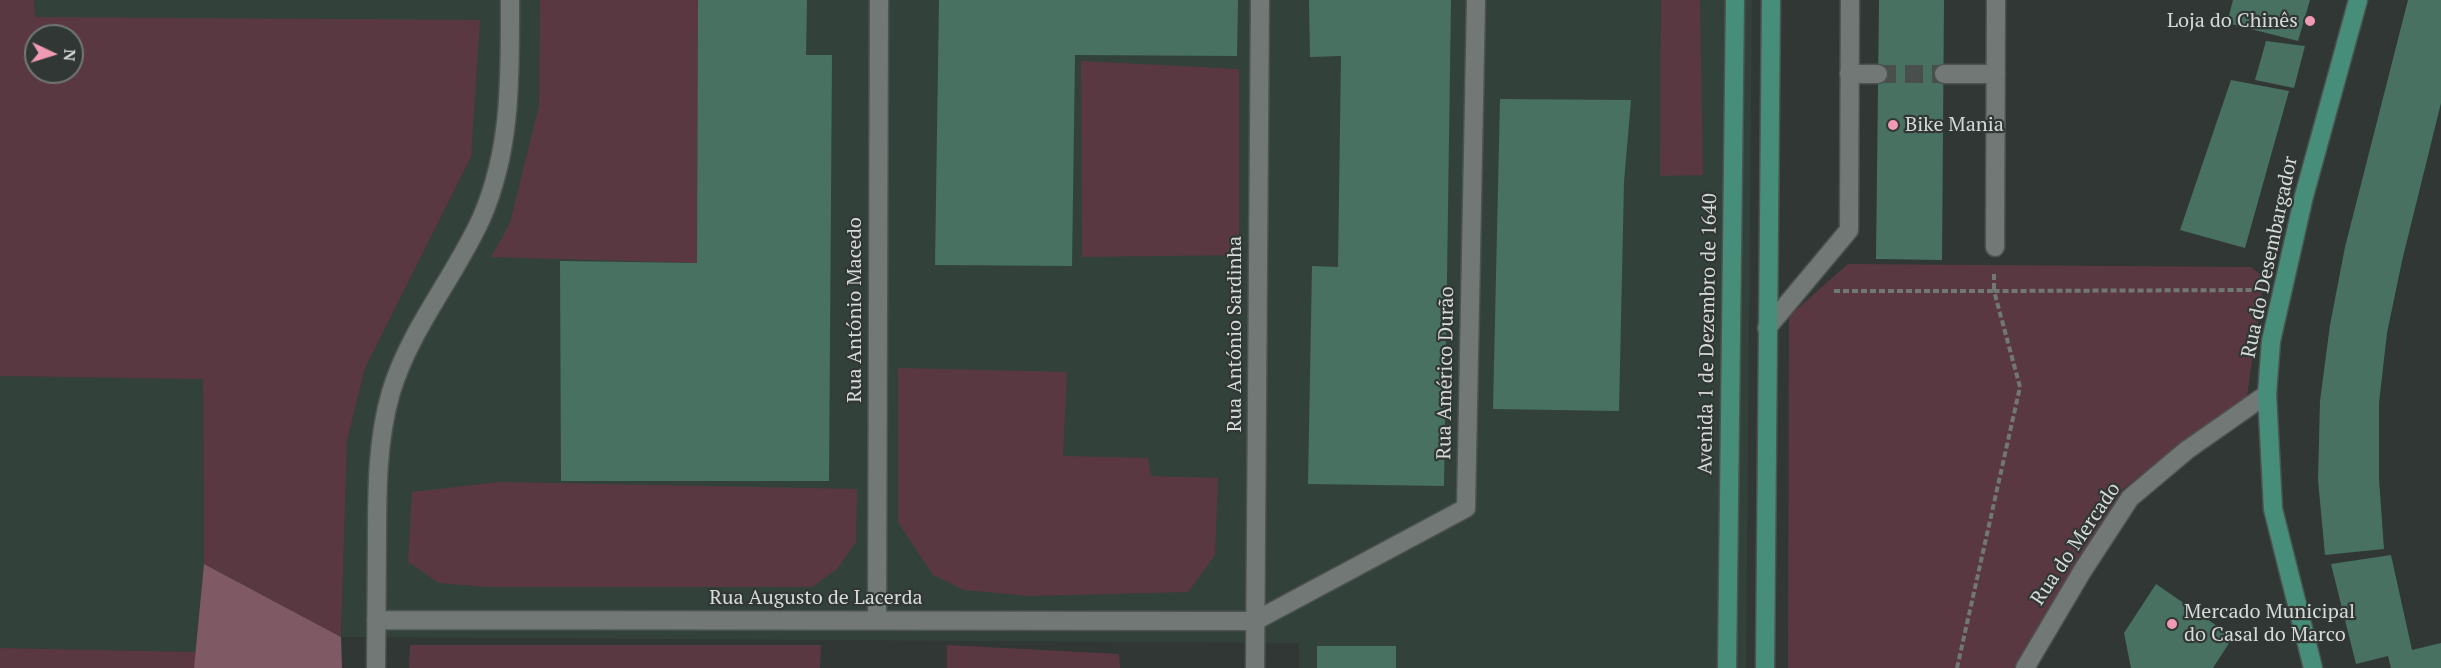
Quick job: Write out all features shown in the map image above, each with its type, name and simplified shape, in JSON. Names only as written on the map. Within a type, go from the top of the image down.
[{"type":"main road","name":"Avenida 1 de Dezembro de 1640","points":[[1727,668],[1736,0]]},
{"type":"main road","points":[[1765,668],[1771,0]]},
{"type":"main road","name":"Rua do Desembargador","points":[[2313,668],[2273,509],[2267,394],[2271,341],[2304,196],[2358,0]]},
{"type":"street","points":[[376,668],[377,492],[384,417],[411,340],[481,219],[495,180],[506,130],[509,101],[510,0]]},
{"type":"street","name":"Rua António Macedo","points":[[877,620],[879,0]]},
{"type":"street","name":"Rua António Sardinha","points":[[1255,668],[1260,0]]},
{"type":"street","name":"Rua Américo Durão","points":[[1255,621],[1466,508],[1476,0]]},
{"type":"street","points":[[1767,328],[1849,230],[1850,0]]},
{"type":"street","points":[[1995,247],[1996,0]]},
{"type":"street","points":[[1849,74],[1878,74]]},
{"type":"street","points":[[1944,74],[1996,74]]},
{"type":"street","name":"Rua do Mercado","points":[[2025,668],[2083,570],[2130,498],[2187,450],[2267,394]]},
{"type":"street","name":"Rua Augusto de Lacerda","points":[[376,620],[1255,621]]},
{"type":"path","points":[[1957,668],[2020,387],[1994,291],[1995,247]]},
{"type":"path","points":[[1798,291],[2283,290]]},
{"type":"shaded area","points":[[0,0],[34,0],[35,17],[480,20],[471,157],[365,368],[347,441],[341,637],[204,564],[203,379],[0,376]]},
{"type":"shaded area","points":[[34,0],[1752,0],[1746,668],[1299,668],[1299,643],[341,637],[347,441],[365,368],[471,157],[84,33],[84,24],[57,24],[35,17]]},
{"type":"shaded area","points":[[540,0],[698,0],[697,263],[491,257],[510,223],[539,106]]},
{"type":"shaded area","points":[[1661,0],[1700,0],[1703,175],[1660,176]]},
{"type":"shaded area","points":[[1081,61],[1239,69],[1239,255],[1082,257]]},
{"type":"shaded area","points":[[1848,264],[2251,267],[2264,278],[2247,396],[2123,489],[2018,668],[1788,668],[1789,316]]},
{"type":"shaded area","points":[[898,368],[1067,372],[1063,456],[1148,458],[1151,476],[1218,478],[1215,555],[1188,592],[1031,596],[964,590],[933,575],[898,522]]},
{"type":"shaded area","points":[[0,376],[203,378],[204,564],[197,652],[0,648]]},
{"type":"shaded area","points":[[499,482],[857,489],[856,542],[837,569],[812,587],[487,587],[439,583],[408,562],[412,492]]},
{"type":"shaded area","points":[[204,564],[341,637],[342,668],[194,668]]},
{"type":"shaded area","points":[[410,645],[821,645],[820,668],[409,668]]},
{"type":"shaded area","points":[[947,645],[1119,654],[1120,668],[947,668]]},
{"type":"shaded area","points":[[0,648],[197,652],[194,668],[0,668]]},
{"type":"building","points":[[698,0],[807,0],[806,55],[832,55],[829,481],[561,481],[560,261],[697,263]]},
{"type":"building","points":[[939,0],[1238,0],[1237,56],[1075,55],[1072,266],[935,265]]},
{"type":"building","points":[[1309,0],[1451,0],[1444,486],[1308,484],[1312,266],[1338,267],[1341,56],[1310,57]]},
{"type":"building","points":[[1879,0],[1944,0],[1942,260],[1876,259]]},
{"type":"building","points":[[2233,0],[2310,0],[2298,41],[2227,23]]},
{"type":"building","points":[[2408,0],[2441,0],[2441,103],[2402,261],[2387,333],[2379,403],[2379,479],[2384,549],[2325,555],[2318,480],[2320,401],[2330,325],[2345,247]]},
{"type":"building","points":[[2266,41],[2305,46],[2294,88],[2255,80]]},
{"type":"building","points":[[2231,80],[2289,91],[2245,248],[2180,230]]},
{"type":"building","points":[[1500,99],[1631,100],[1624,182],[1619,411],[1493,409]]},
{"type":"building","points":[[2391,555],[2412,650],[2441,643],[2441,668],[2391,668],[2388,656],[2356,664],[2331,564]]},
{"type":"building","name":"Mercado Municipal do Casal do Marco","points":[[2156,584],[2233,637],[2213,668],[2131,668],[2124,633]]},
{"type":"building","points":[[1317,646],[1396,646],[1396,668],[1317,668]]},
{"type":"tunnel","points":[[1878,74],[1944,74]]},
{"type":"place","name":"Loja do Chinês","points":[[2310,21]]},
{"type":"place","name":"Bike Mania","points":[[1893,125]]},
{"type":"place","name":"Mercado Municipal do Casal do Marco","points":[[2172,624]]}]
